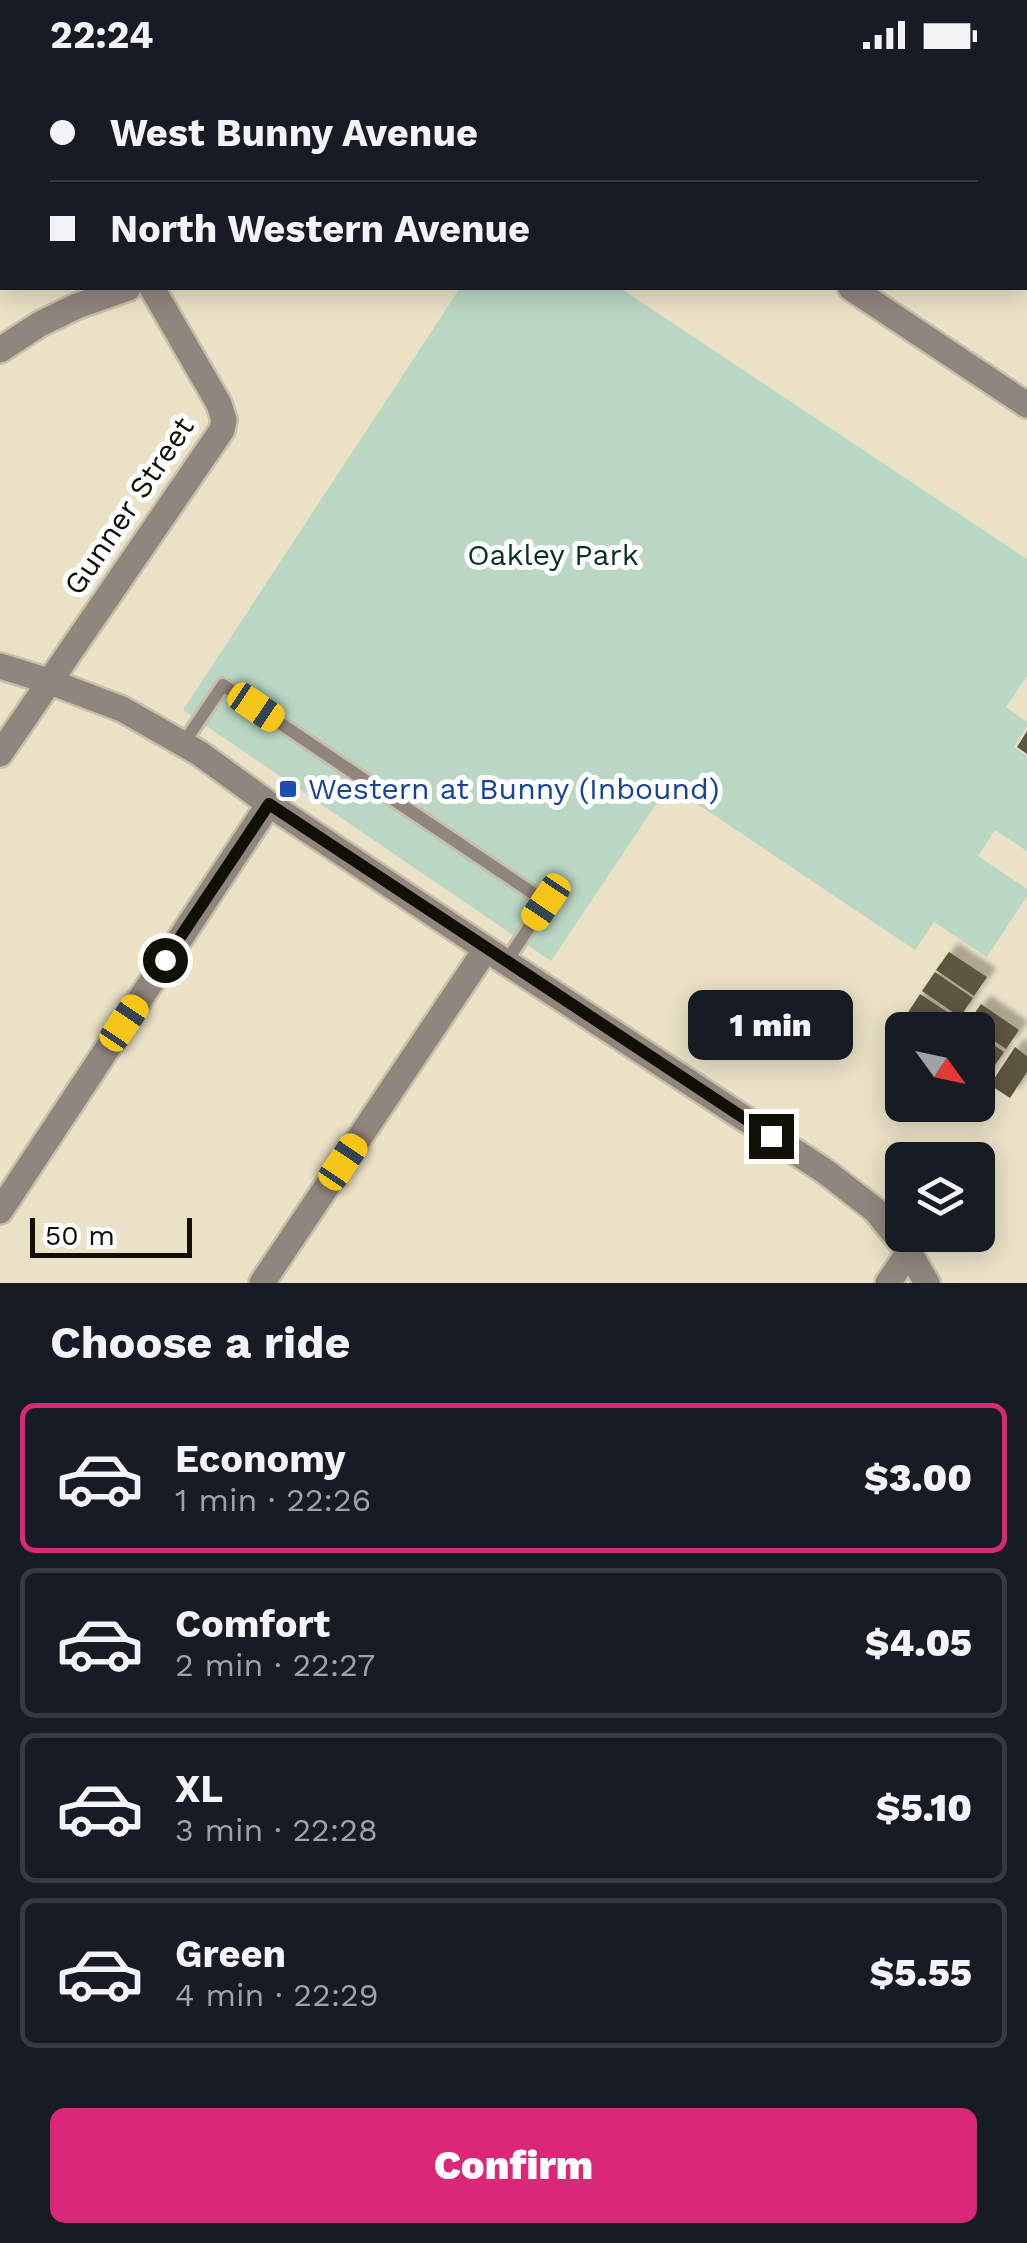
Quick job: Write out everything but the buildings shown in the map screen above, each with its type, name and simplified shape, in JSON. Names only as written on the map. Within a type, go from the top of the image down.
[{"type":"street","points":[[0,350],[40,324],[122,290]]},
{"type":"street","name":"Gunner Street","points":[[0,754],[222,430],[224,420],[219,404],[153,290]]},
{"type":"street","points":[[854,290],[1027,405]]},
{"type":"street","points":[[0,666],[122,709],[184,744],[496,956],[826,1172],[885,1221]]},
{"type":"street","points":[[0,1210],[269,804]]},
{"type":"street","points":[[262,1283],[496,956]]},
{"type":"street","points":[[888,1283],[909,1252],[927,1283]]},
{"type":"lane","points":[[184,744],[223,685],[546,902],[496,956]]},
{"type":"green space","name":"Oakley Park","points":[[459,290],[623,290],[1027,559],[1027,676],[1006,707],[1027,722],[1014,747],[1027,756],[1027,851],[995,830],[978,856],[1027,889],[1027,896],[987,957],[934,922],[915,950],[669,785],[551,961],[183,710]]},
{"type":"place","name":"Western at Bunny (Inbound)","points":[[288,789]]},
{"type":"route","points":[[165,960],[269,804],[771,1136]]}]
